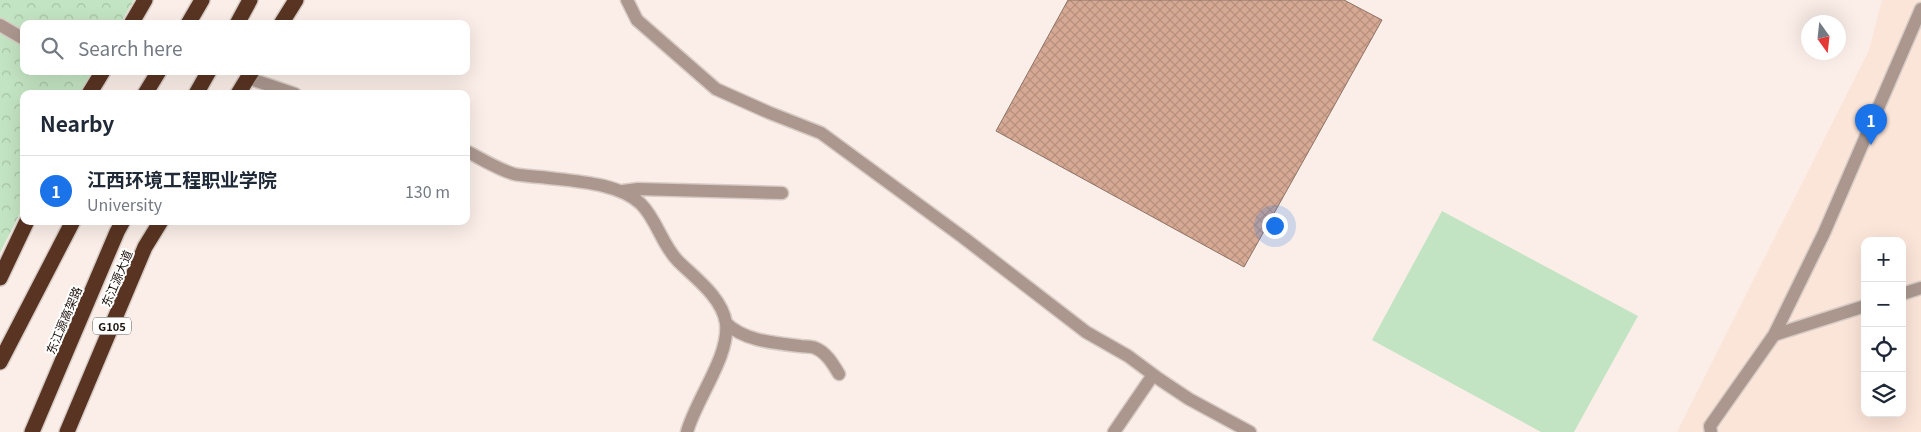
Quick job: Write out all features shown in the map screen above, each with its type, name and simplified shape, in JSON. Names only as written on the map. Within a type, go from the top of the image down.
[{"type":"highway","points":[[133,20],[145,0]]},
{"type":"highway","points":[[190,20],[202,0]]},
{"type":"highway","points":[[239,20],[250,0]]},
{"type":"highway","points":[[284,20],[296,0]]},
{"type":"highway","points":[[92,90],[101,75]]},
{"type":"highway","points":[[147,90],[157,75]]},
{"type":"highway","points":[[198,90],[207,75]]},
{"type":"highway","points":[[240,90],[249,75]]},
{"type":"highway","points":[[0,278],[26,225]]},
{"type":"highway","points":[[0,362],[71,225]]},
{"type":"highway","name":"东江源高架路","points":[[32,432],[121,225]]},
{"type":"highway","name":"东江源大道","points":[[67,432],[146,247],[159,225]]},
{"type":"street","points":[[628,0],[637,20],[716,89],[821,133],[972,244],[1086,332],[1128,356],[1189,399],[1250,432]]},
{"type":"street","points":[[1710,432],[1710,426],[1774,335],[1824,233],[1921,9]]},
{"type":"street","points":[[0,25],[20,36]]},
{"type":"street","points":[[252,75],[286,90]]},
{"type":"street","points":[[470,153],[496,167],[515,174],[623,191],[664,190],[782,193]]},
{"type":"street","points":[[623,191],[641,205],[676,259],[700,281],[718,303],[726,323],[732,329],[753,338],[769,342],[816,348],[831,361],[839,374]]},
{"type":"street","points":[[1906,293],[1921,288]]},
{"type":"street","points":[[1774,335],[1861,307]]},
{"type":"street","points":[[687,432],[711,376],[723,354],[726,323]]},
{"type":"street","points":[[1114,432],[1153,375]]},
{"type":"shaded area","points":[[1882,0],[1921,0],[1921,432],[1677,432],[1869,50]]},
{"type":"green space","points":[[0,0],[134,0],[122,20],[20,20],[20,75],[91,75],[83,90],[20,90],[20,214],[0,253]]},
{"type":"green space","points":[[1442,211],[1638,316],[1574,432],[1541,432],[1372,340]]},
{"type":"building","points":[[1068,0],[1344,0],[1382,20],[1244,267],[996,131]]},
{"type":"place","name":"江西环境工程职业学院","points":[[1871,145]]}]
